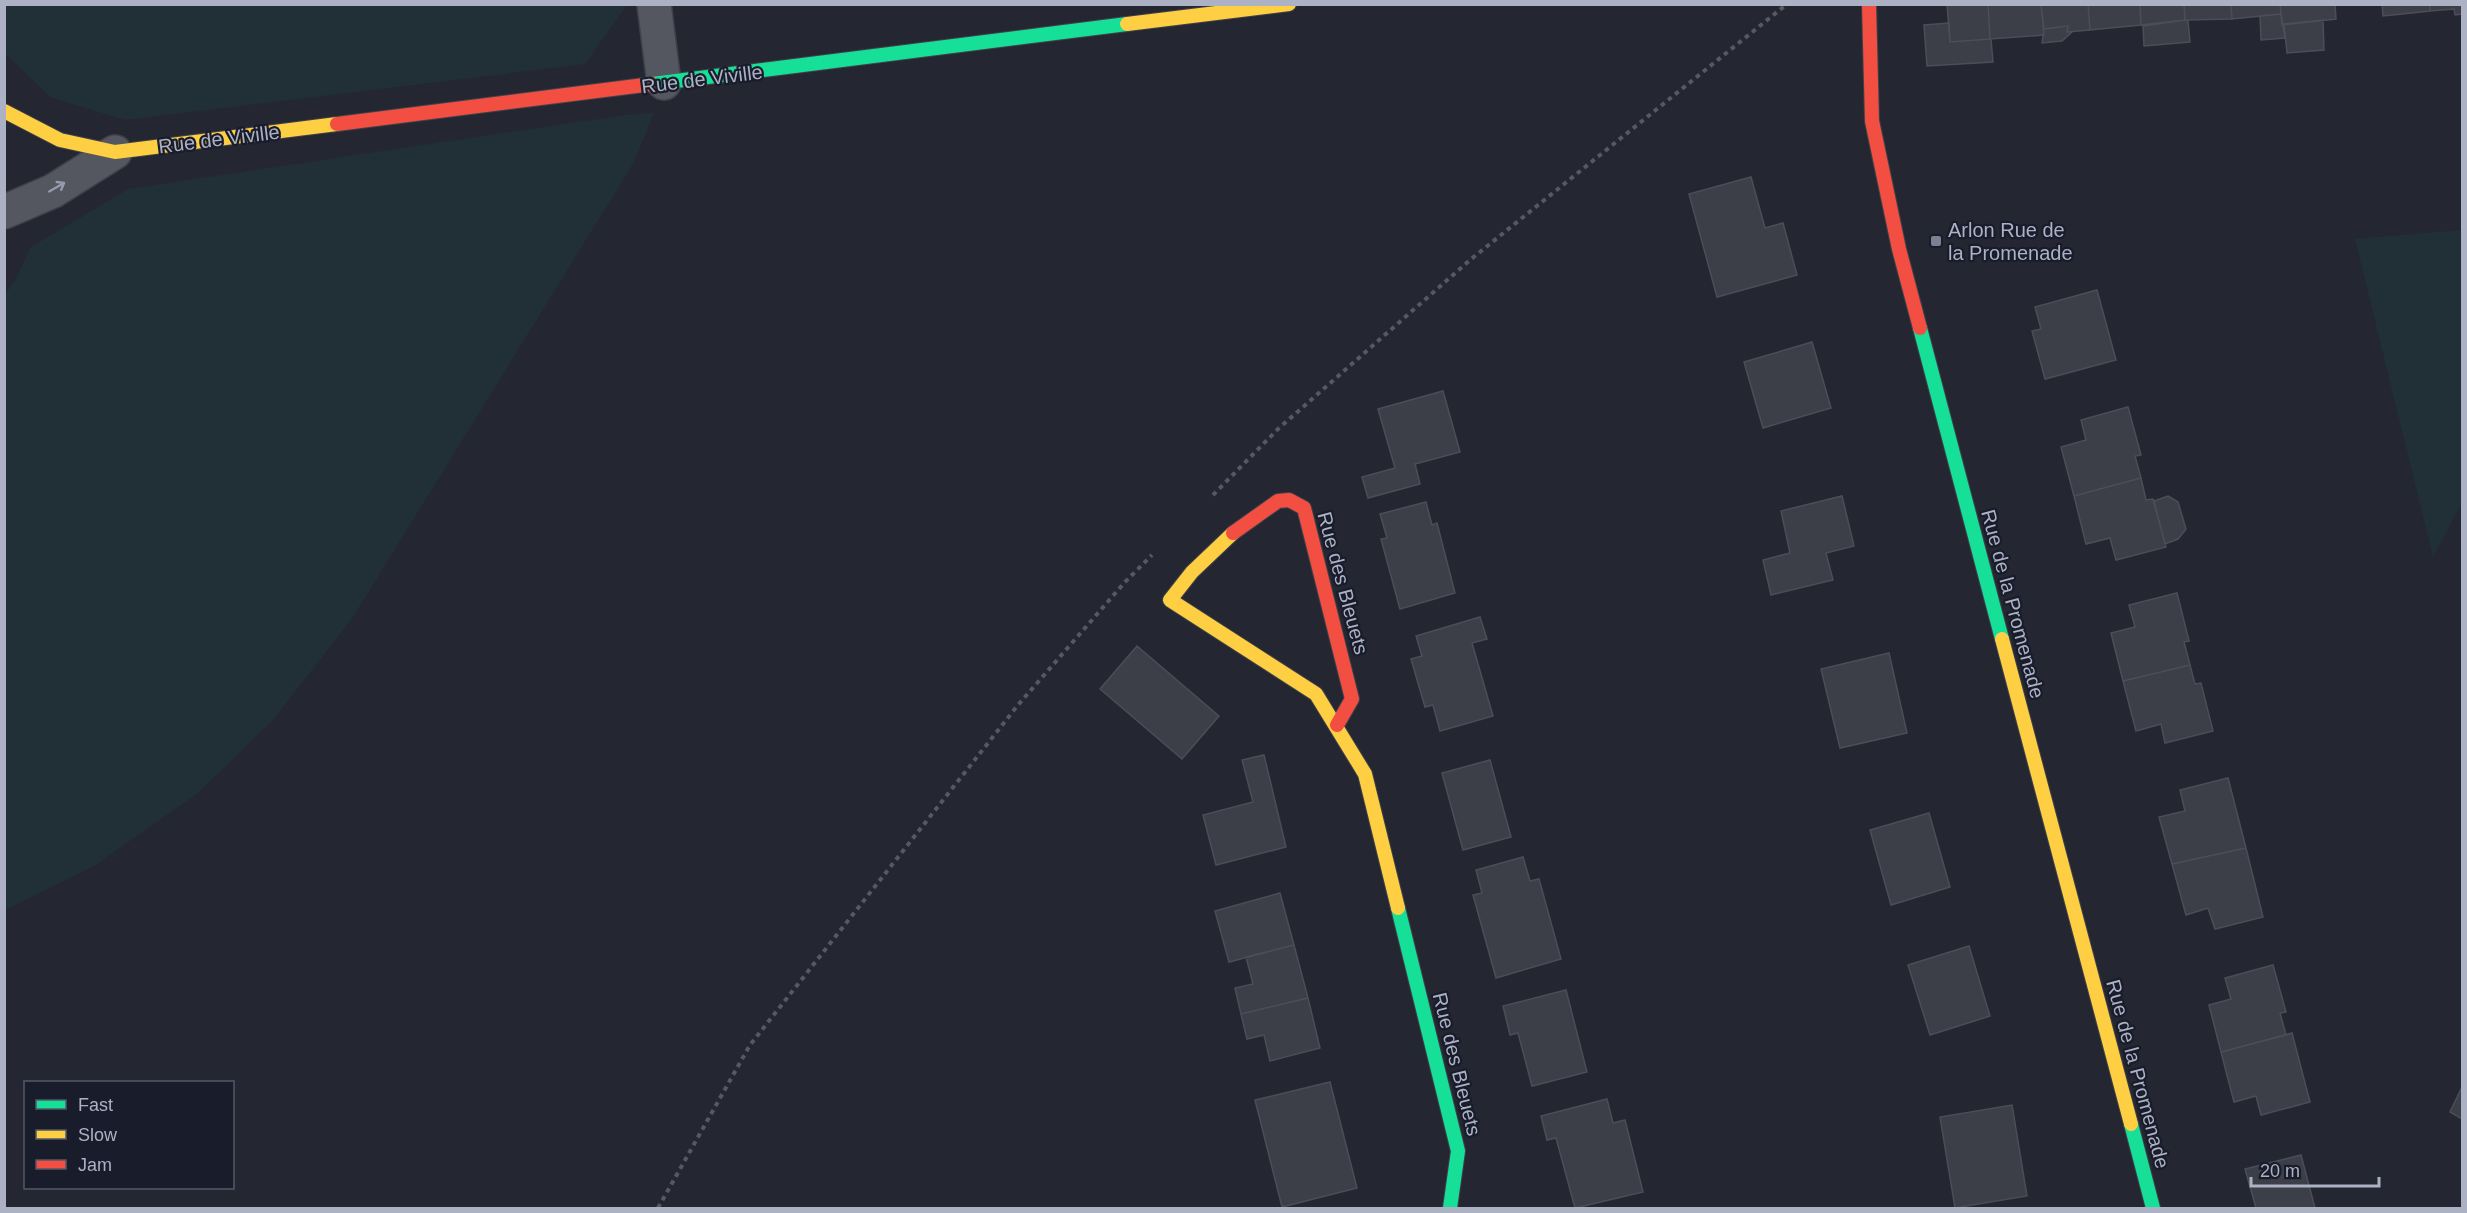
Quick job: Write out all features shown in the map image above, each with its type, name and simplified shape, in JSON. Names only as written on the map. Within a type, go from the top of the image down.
[{"type":"street","points":[[654,4],[664,83]]},
{"type":"street","name":"Rue de Viville","points":[[4,111],[60,140],[115,152],[1289,4]]},
{"type":"street","name":"Rue de la Promenade","points":[[1869,4],[1872,121],[1899,249],[2153,1209]]},
{"type":"street","name":"Rue de Viville","points":[[4,212],[53,191],[115,152]]},
{"type":"street","name":"Rue des Bleuets","points":[[1337,725],[1352,699],[1304,508],[1289,500],[1278,501],[1236,530],[1191,572],[1170,600],[1316,694],[1365,774],[1458,1151],[1450,1209]]},
{"type":"shaded area","points":[[5,5],[627,5],[585,64],[125,120],[50,97],[5,53]]},
{"type":"shaded area","points":[[654,113],[634,162],[353,617],[273,720],[198,793],[94,866],[5,910],[4,296],[16,279],[31,247],[128,189],[625,115]]},
{"type":"shaded area","points":[[2462,230],[2462,503],[2433,557],[2355,239]]},
{"type":"building","points":[[1947,4],[1988,4],[1990,39],[1950,42]]},
{"type":"building","points":[[1988,4],[2041,4],[2044,35],[1990,39]]},
{"type":"building","points":[[2041,4],[2088,4],[2090,30],[2067,32],[2068,26],[2044,29]]},
{"type":"building","points":[[2088,4],[2140,4],[2141,25],[2090,30]]},
{"type":"building","points":[[2140,4],[2184,4],[2185,20],[2141,25]]},
{"type":"building","points":[[2184,4],[2231,4],[2232,19],[2185,20]]},
{"type":"building","points":[[2231,4],[2280,4],[2281,14],[2232,19]]},
{"type":"building","points":[[2280,4],[2335,4],[2336,19],[2282,25]]},
{"type":"building","points":[[2382,4],[2430,4],[2430,11],[2383,16]]},
{"type":"building","points":[[2430,4],[2462,4],[2462,14],[2455,15],[2454,9],[2430,11]]},
{"type":"building","points":[[2281,14],[2285,38],[2261,40],[2260,16]]},
{"type":"building","points":[[2323,20],[2324,50],[2287,53],[2284,24]]},
{"type":"building","points":[[2188,21],[2190,42],[2144,46],[2143,26]]},
{"type":"building","points":[[1949,23],[1950,42],[1991,39],[1993,62],[1927,66],[1924,25]]},
{"type":"building","points":[[2068,26],[2067,32],[2072,32],[2062,41],[2042,43],[2044,29]]},
{"type":"building","points":[[1751,177],[1765,228],[1783,223],[1797,275],[1717,297],[1689,194]]},
{"type":"building","points":[[2097,290],[2116,360],[2045,379],[2032,331],[2041,329],[2035,307]]},
{"type":"building","points":[[1812,342],[1831,408],[1763,428],[1744,362]]},
{"type":"building","points":[[1443,391],[1460,452],[1415,464],[1420,484],[1368,498],[1362,477],[1395,468],[1378,409]]},
{"type":"building","points":[[2128,407],[2141,455],[2135,456],[2141,478],[2074,496],[2061,447],[2086,440],[2081,420]]},
{"type":"building","points":[[2141,478],[2146,500],[2153,499],[2166,547],[2116,560],[2110,538],[2086,544],[2074,496]]},
{"type":"building","points":[[1842,496],[1854,546],[1826,553],[1833,580],[1771,595],[1763,560],[1790,553],[1781,511]]},
{"type":"building","points":[[2168,496],[2178,502],[2186,529],[2178,539],[2165,544],[2154,501]]},
{"type":"building","points":[[1426,502],[1432,525],[1437,523],[1455,593],[1400,609],[1381,539],[1387,538],[1380,514]]},
{"type":"building","points":[[2177,593],[2189,641],[2184,642],[2190,665],[2123,681],[2111,633],[2135,627],[2129,605]]},
{"type":"building","points":[[1480,617],[1487,639],[1472,643],[1493,716],[1440,731],[1433,705],[1425,707],[1411,659],[1422,656],[1416,636]]},
{"type":"building","points":[[1137,646],[1219,716],[1182,759],[1100,689]]},
{"type":"building","points":[[1889,653],[1907,733],[1840,748],[1821,669]]},
{"type":"building","points":[[2190,665],[2195,684],[2201,683],[2213,731],[2165,743],[2161,724],[2136,731],[2123,681]]},
{"type":"building","points":[[1264,755],[1286,847],[1216,865],[1203,815],[1253,802],[1242,760]]},
{"type":"building","points":[[1490,760],[1511,837],[1463,850],[1442,773]]},
{"type":"building","points":[[2228,778],[2246,848],[2172,864],[2159,817],[2185,811],[2180,790]]},
{"type":"building","points":[[1929,813],[1950,887],[1891,905],[1870,830]]},
{"type":"building","points":[[2246,848],[2263,917],[2215,929],[2208,908],[2186,915],[2172,864]]},
{"type":"building","points":[[1523,857],[1530,881],[1539,879],[1561,959],[1496,978],[1473,895],[1482,893],[1476,870]]},
{"type":"building","points":[[1280,893],[1294,945],[1229,962],[1215,911]]},
{"type":"building","points":[[1294,945],[1308,998],[1241,1014],[1235,988],[1253,984],[1246,957]]},
{"type":"building","points":[[1969,946],[1990,1016],[1930,1035],[1908,965]]},
{"type":"building","points":[[2273,965],[2286,1012],[2280,1013],[2286,1035],[2221,1052],[2209,1005],[2231,999],[2225,978]]},
{"type":"building","points":[[1566,990],[1587,1072],[1532,1086],[1518,1033],[1510,1035],[1503,1006]]},
{"type":"building","points":[[1308,998],[1320,1048],[1270,1061],[1264,1035],[1247,1039],[1241,1014]]},
{"type":"building","points":[[2292,1033],[2310,1102],[2261,1115],[2256,1096],[2234,1102],[2221,1052]]},
{"type":"building","points":[[1330,1082],[1357,1188],[1282,1207],[1255,1100]]},
{"type":"building","points":[[2462,1087],[2462,1119],[2450,1112]]},
{"type":"building","points":[[1607,1099],[1613,1123],[1625,1120],[1643,1192],[1575,1208],[1556,1138],[1547,1140],[1541,1116]]},
{"type":"building","points":[[2012,1105],[2027,1196],[1955,1208],[1940,1117]]},
{"type":"building","points":[[2301,1155],[2315,1208],[2256,1208],[2245,1169]]},
{"type":"traffic: fast","points":[[652,84],[1127,24]]},
{"type":"traffic: fast","points":[[1920,328],[2002,639]]},
{"type":"traffic: fast","points":[[1398,908],[1458,1151],[1450,1208]]},
{"type":"traffic: fast","points":[[2131,1124],[2153,1208]]},
{"type":"traffic: slow","points":[[1127,24],[1289,4]]},
{"type":"traffic: slow","points":[[4,111],[60,140],[115,152],[337,124]]},
{"type":"traffic: slow","points":[[1233,533],[1192,572],[1170,600],[1316,694],[1365,774],[1398,908]]},
{"type":"traffic: slow","points":[[2002,639],[2131,1124]]},
{"type":"traffic: jam","points":[[1869,4],[1872,121],[1899,249],[1920,328]]},
{"type":"traffic: jam","points":[[337,124],[652,84]]},
{"type":"traffic: jam","points":[[1233,533],[1278,501],[1289,500],[1304,508],[1352,699],[1337,725]]},
{"type":"place","name":"Arlon Rue de la Promenade","points":[[1936,241]]}]
